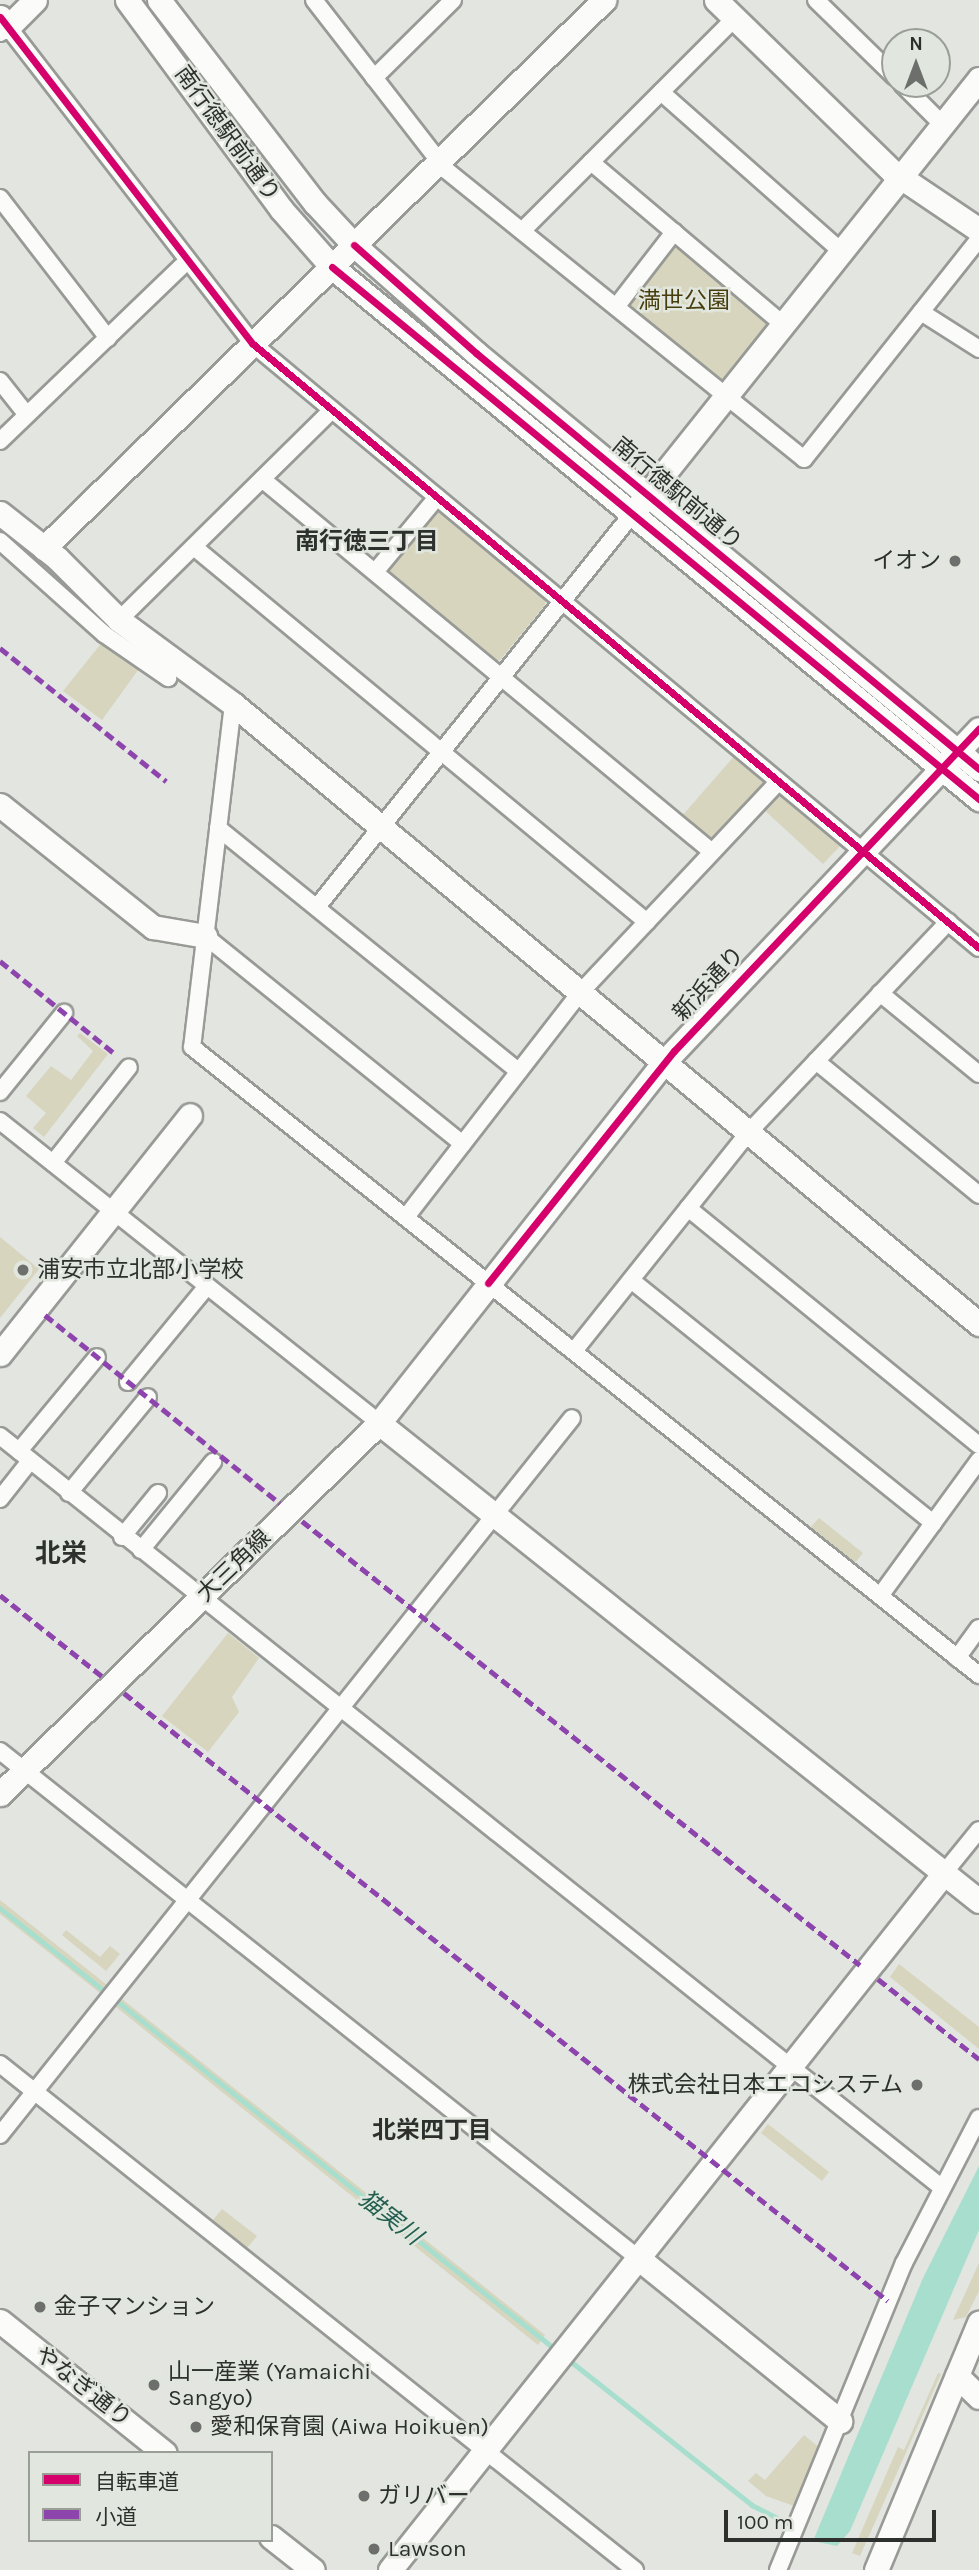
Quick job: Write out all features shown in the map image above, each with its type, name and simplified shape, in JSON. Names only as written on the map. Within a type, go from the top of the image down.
[{"type":"street","points":[[35,0],[3,26],[253,344],[979,948]]},
{"type":"street","name":"南行徳駅前通り","points":[[128,0],[281,209],[332,267],[979,799]]},
{"type":"street","name":"南行徳駅前通り","points":[[159,0],[315,203],[354,245],[979,769]]},
{"type":"street","points":[[314,0],[438,162],[804,459],[979,239]]},
{"type":"street","points":[[44,548],[604,0]]},
{"type":"street","points":[[716,0],[901,178],[979,230]]},
{"type":"street","points":[[816,0],[881,63]]},
{"type":"street","points":[[374,78],[444,3]]},
{"type":"street","points":[[522,231],[735,18]]},
{"type":"street","points":[[317,907],[979,79]]},
{"type":"street","points":[[660,92],[842,252]]},
{"type":"street","points":[[916,98],[943,125]]},
{"type":"street","points":[[590,162],[784,325]]},
{"type":"street","points":[[0,198],[108,338]]},
{"type":"street","points":[[615,307],[674,232]]},
{"type":"street","points":[[0,441],[187,261]]},
{"type":"street","points":[[921,312],[979,349]]},
{"type":"street","points":[[0,381],[27,415]]},
{"type":"street","points":[[119,620],[332,410]]},
{"type":"street","points":[[262,479],[712,852]]},
{"type":"street","points":[[375,572],[437,498]]},
{"type":"street","points":[[0,513],[44,548],[119,620],[233,704],[979,1324]]},
{"type":"street","points":[[0,541],[104,634],[168,678]]},
{"type":"street","points":[[194,547],[647,922]]},
{"type":"street","points":[[233,704],[192,1047],[979,1675]]},
{"type":"street","name":"新浜通り","points":[[456,1326],[664,1062],[979,729]]},
{"type":"street","points":[[406,1217],[580,993],[778,782]]},
{"type":"street","points":[[0,805],[153,927],[205,936],[463,1143]]},
{"type":"street","points":[[218,828],[519,1072]]},
{"type":"street","points":[[574,1351],[748,1133],[947,922]]},
{"type":"street","points":[[880,993],[979,1074]]},
{"type":"street","points":[[0,1092],[64,1013]]},
{"type":"street","points":[[816,1061],[979,1195]]},
{"type":"street","points":[[53,1163],[129,1067]]},
{"type":"street","points":[[0,1354],[190,1115]]},
{"type":"street","points":[[0,1121],[979,1901]]},
{"type":"street","points":[[688,1208],[979,1445]]},
{"type":"street","points":[[631,1280],[933,1523]]},
{"type":"street","points":[[128,1382],[207,1286]]},
{"type":"street","name":"大三角線","points":[[0,1794],[379,1423],[456,1326]]},
{"type":"street","points":[[0,1500],[24,1456],[97,1357]]},
{"type":"street","points":[[69,1493],[148,1397]]},
{"type":"street","points":[[0,2135],[572,1418]]},
{"type":"street","points":[[0,1436],[122,1537],[340,1707],[941,2187]]},
{"type":"street","points":[[880,1596],[979,1460]]},
{"type":"street","points":[[141,1550],[213,1462]]},
{"type":"street","points":[[122,1537],[158,1493]]},
{"type":"street","points":[[957,1658],[979,1628]]},
{"type":"street","points":[[0,1751],[840,2421]]},
{"type":"street","points":[[390,2570],[979,1830]]},
{"type":"street","points":[[0,2064],[635,2570]]},
{"type":"street","points":[[778,2570],[904,2263],[979,2118]]},
{"type":"street","name":"やなぎ通り","points":[[0,2321],[162,2451]]},
{"type":"street","points":[[876,2570],[979,2323]]},
{"type":"street","points":[[957,2376],[979,2397]]},
{"type":"street","points":[[273,2539],[313,2570]]},
{"type":"green space","name":"満世公園","points":[[671,242],[678,242],[767,319],[768,325],[723,381],[717,382],[625,307]]},
{"type":"green space","points":[[432,508],[440,508],[546,596],[545,605],[500,660],[493,660],[386,570]]},
{"type":"green space","points":[[104,640],[141,666],[102,720],[63,691]]},
{"type":"green space","points":[[736,754],[765,779],[765,786],[716,839],[709,839],[682,816]]},
{"type":"green space","points":[[777,792],[783,793],[842,844],[823,864],[762,808]]},
{"type":"green space","points":[[80,1033],[108,1054],[44,1137],[33,1128],[46,1113],[26,1096],[51,1066],[71,1080],[93,1051],[77,1036]]},
{"type":"green space","points":[[0,1237],[39,1269],[0,1318]]},
{"type":"green space","points":[[819,1518],[863,1553],[853,1565],[808,1530]]},
{"type":"green space","points":[[228,1633],[259,1658],[232,1697],[239,1712],[208,1752],[162,1716]]},
{"type":"green space","points":[[0,1900],[107,1985],[100,1993],[0,1914]]},
{"type":"green space","points":[[66,1930],[100,1957],[110,1946],[120,1954],[106,1971],[62,1935]]},
{"type":"green space","points":[[899,1964],[979,2027],[979,2049],[890,1977]]},
{"type":"green space","points":[[122,1999],[545,2335],[538,2345],[116,2007]]},
{"type":"green space","points":[[768,2124],[829,2172],[822,2181],[761,2133]]},
{"type":"green space","points":[[222,2209],[257,2236],[247,2248],[213,2220]]},
{"type":"green space","points":[[979,2263],[979,2291],[966,2317],[953,2320]]},
{"type":"green space","points":[[938,2373],[941,2374],[860,2556],[852,2553],[898,2447],[904,2450]]},
{"type":"green space","points":[[804,2435],[821,2449],[797,2507],[766,2496],[748,2481],[756,2473],[765,2480]]},
{"type":"shaded area","points":[[979,2166],[979,2230],[850,2531],[837,2546],[813,2541],[923,2278]]},
{"type":"waterway","name":"猫実川","points":[[0,1908],[555,2349]]},
{"type":"waterway","name":"猫実川","points":[[568,2359],[752,2505],[784,2521]]},
{"type":"marked path","points":[[0,648],[166,781]]},
{"type":"marked path","points":[[0,961],[114,1053]]},
{"type":"marked path","points":[[45,1315],[280,1503]]},
{"type":"marked path","points":[[302,1521],[860,1965]]},
{"type":"marked path","points":[[0,1595],[102,1676]]},
{"type":"marked path","points":[[124,1693],[888,2301]]},
{"type":"marked path","points":[[878,1979],[979,2059]]},
{"type":"cycle path","points":[[0,17],[253,344],[979,948]]},
{"type":"cycle path","points":[[354,245],[476,353],[979,769]]},
{"type":"cycle path","points":[[332,267],[979,799]]},
{"type":"cycle path","points":[[488,1283],[674,1051],[979,729]]},
{"type":"place","name":"イオン","points":[[955,561]]},
{"type":"place","name":"浦安市立北部小学校","points":[[23,1270]]},
{"type":"place","name":"株式会社日本エコシステム","points":[[917,2085]]},
{"type":"place","name":"金子マンション","points":[[40,2307]]},
{"type":"place","name":"山一産業 (Yamaichi Sangyo)","points":[[154,2385]]},
{"type":"place","name":"愛和保育園 (Aiwa Hoikuen)","points":[[196,2427]]},
{"type":"place","name":"ガリバー","points":[[364,2496]]},
{"type":"place","name":"Lawson","points":[[374,2549]]},
{"type":"district","name":"南行徳三丁目","points":[[367,542]]},
{"type":"district","name":"北栄","points":[[61,1554]]},
{"type":"district","name":"北栄四丁目","points":[[432,2131]]}]
